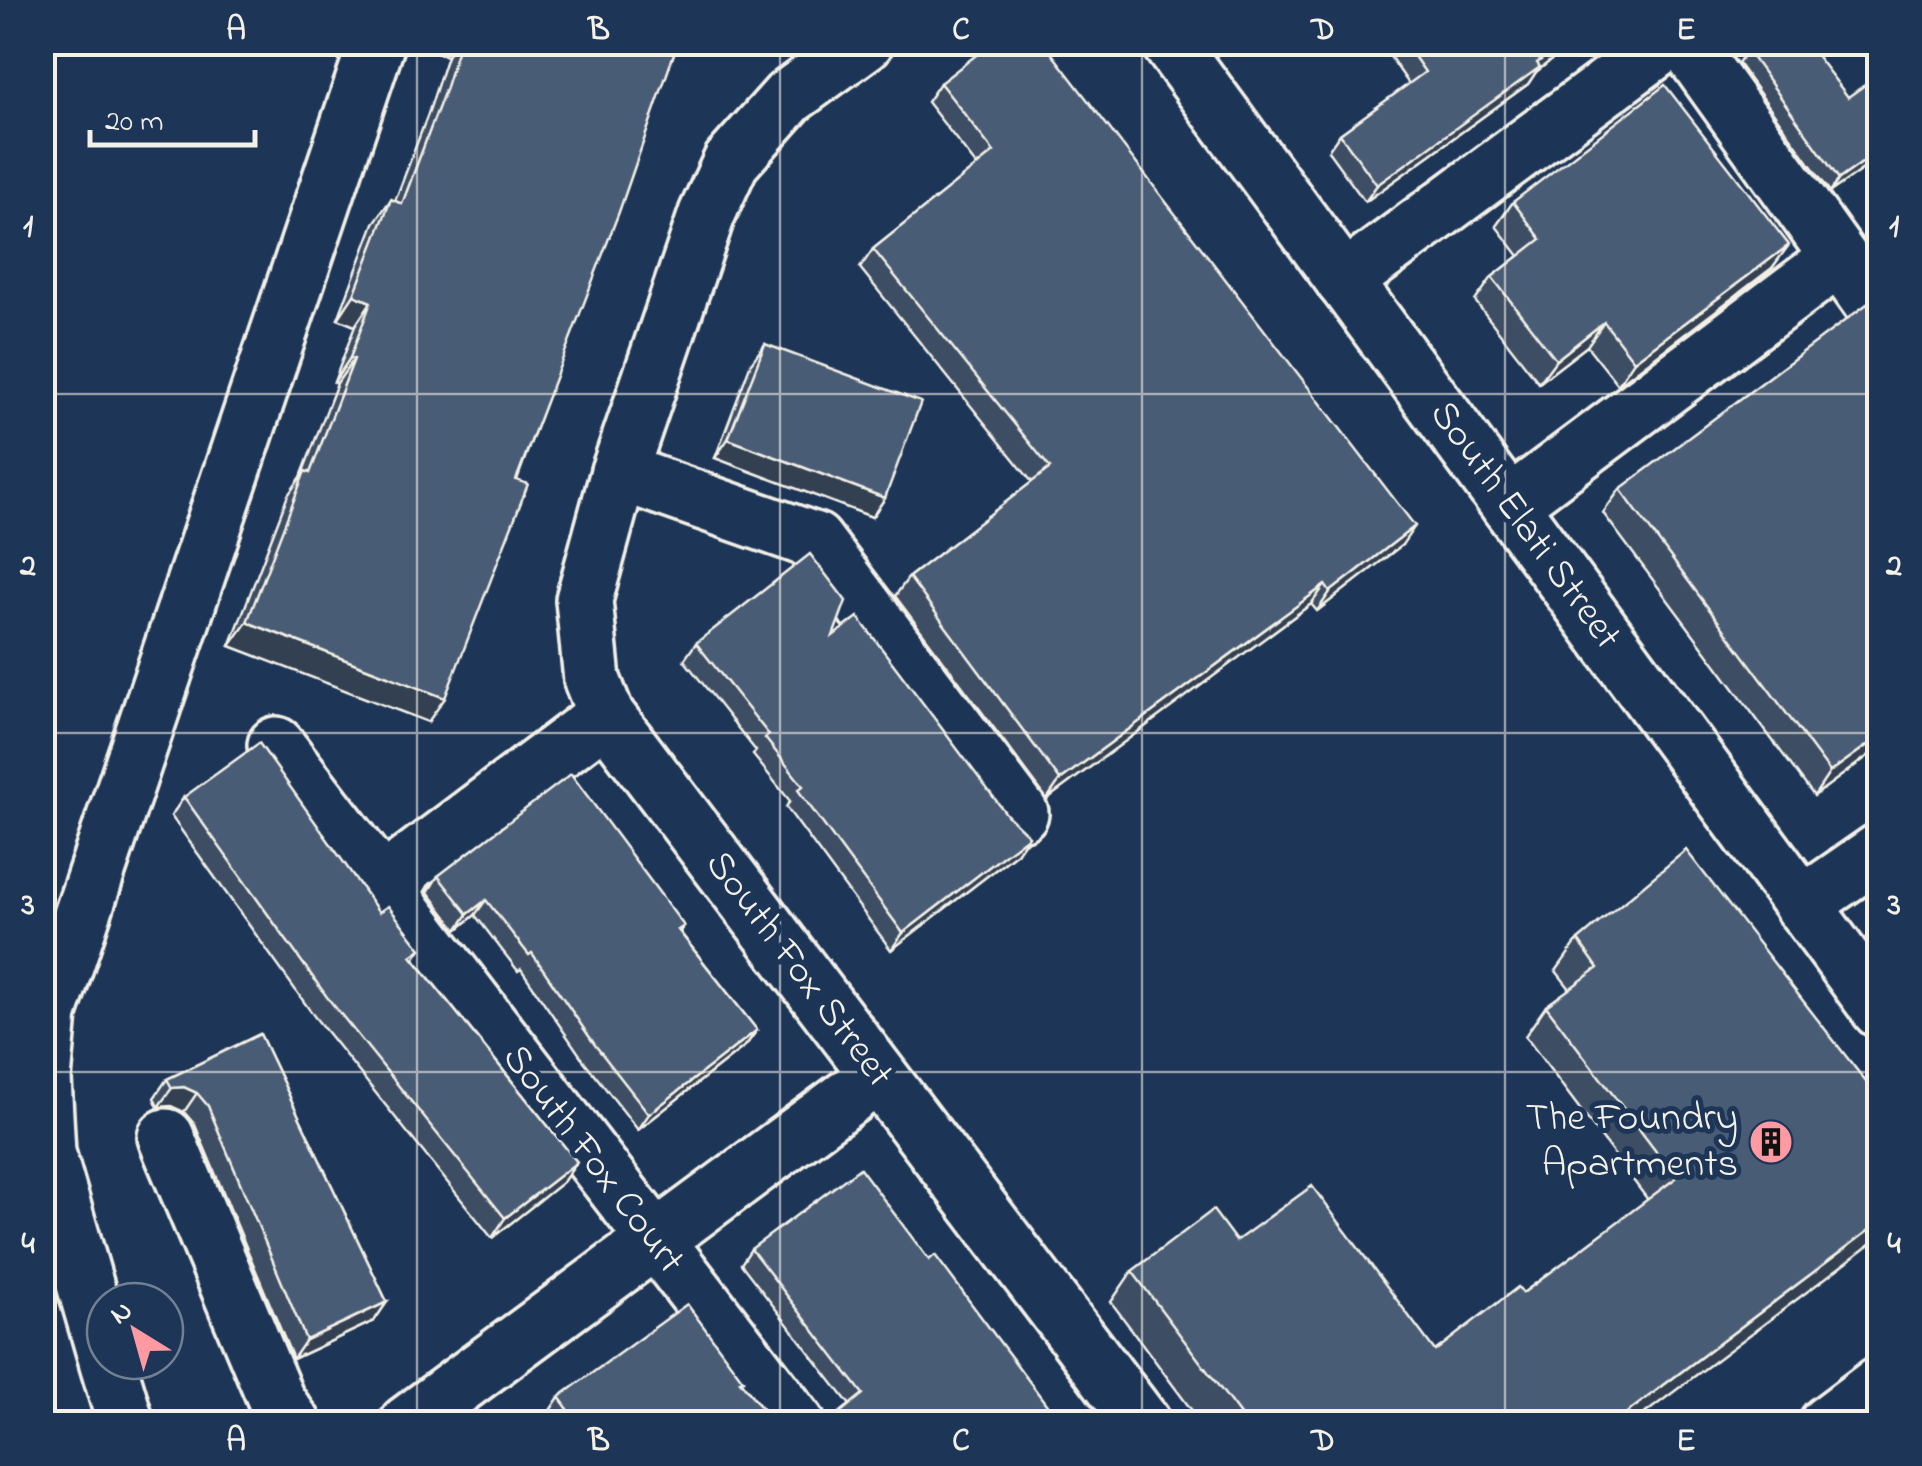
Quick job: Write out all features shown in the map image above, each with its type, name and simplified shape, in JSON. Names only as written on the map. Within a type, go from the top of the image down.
[{"type":"street","points":[[85,1284],[47,1153],[42,1079],[49,1012],[377,42]]},
{"type":"street","name":"South Fox Street","points":[[865,42],[789,98],[731,162],[708,214],[619,472],[584,600],[592,680],[606,715],[1143,1424]]},
{"type":"street","name":"South Elati Street","points":[[1169,42],[1880,1010]]},
{"type":"street","points":[[1344,281],[1667,42]]},
{"type":"street","points":[[1685,42],[1880,315]]},
{"type":"street","points":[[1509,506],[1839,258]]},
{"type":"street","points":[[619,472],[815,541],[1020,813]]},
{"type":"street","points":[[390,894],[406,865],[606,715]]},
{"type":"street","name":"South Fox Court","points":[[276,744],[797,1424]]},
{"type":"street","points":[[1802,905],[1880,851]]},
{"type":"street","points":[[407,1424],[877,1076]]},
{"type":"street","points":[[166,1137],[277,1402],[293,1424]]},
{"type":"street","points":[[114,1381],[126,1424]]},
{"type":"street","points":[[1828,1424],[1880,1384]]},
{"type":"building","points":[[460,42],[678,42],[619,212],[516,480],[528,484],[445,698],[247,622],[305,471],[310,473],[354,359],[350,358],[371,302],[354,295],[391,199],[402,204]]},
{"type":"building","points":[[993,42],[1043,42],[1415,526],[1330,592],[1325,585],[1060,780],[909,577],[1050,468],[873,249],[994,152],[940,83]]},
{"type":"building","points":[[1404,42],[1564,42],[1537,63],[1540,67],[1377,185],[1340,134],[1425,72]]},
{"type":"building","points":[[1757,42],[1806,42],[1848,97],[1880,74],[1880,150],[1839,179],[1747,50]]},
{"type":"building","points":[[1665,85],[1789,245],[1634,361],[1604,322],[1556,360],[1492,277],[1541,239],[1513,202]]},
{"type":"building","points":[[1867,304],[1880,321],[1880,736],[1830,772],[1620,489]]},
{"type":"building","points":[[765,344],[921,402],[885,498],[728,439]]},
{"type":"building","points":[[810,554],[846,601],[833,636],[858,617],[1007,815],[1029,836],[903,933],[798,790],[803,786],[765,738],[769,735],[696,643]]},
{"type":"building","points":[[259,743],[379,912],[388,906],[421,949],[411,956],[577,1162],[505,1218],[327,997],[184,797]]},
{"type":"building","points":[[571,774],[684,926],[678,930],[757,1030],[649,1114],[595,1045],[532,953],[529,955],[486,900],[468,914],[438,876]]},
{"type":"building","name":"The Foundry Apartments","points":[[1686,850],[1880,1100],[1880,1222],[1612,1424],[1247,1424],[1132,1271],[1213,1210],[1236,1241],[1312,1186],[1435,1351],[1518,1287],[1523,1293],[1676,1178],[1546,1006],[1598,968],[1578,940]]},
{"type":"building","points":[[260,1034],[387,1302],[306,1340],[208,1106],[197,1093],[184,1087],[172,1088],[167,1079]]},
{"type":"building","points":[[860,1168],[929,1260],[935,1255],[1061,1424],[832,1424],[863,1394],[751,1249]]},
{"type":"building","points":[[687,1304],[774,1424],[579,1424],[559,1397]]},
{"type":"place","name":"The Foundry Apartments","points":[[1771,1142]]}]
